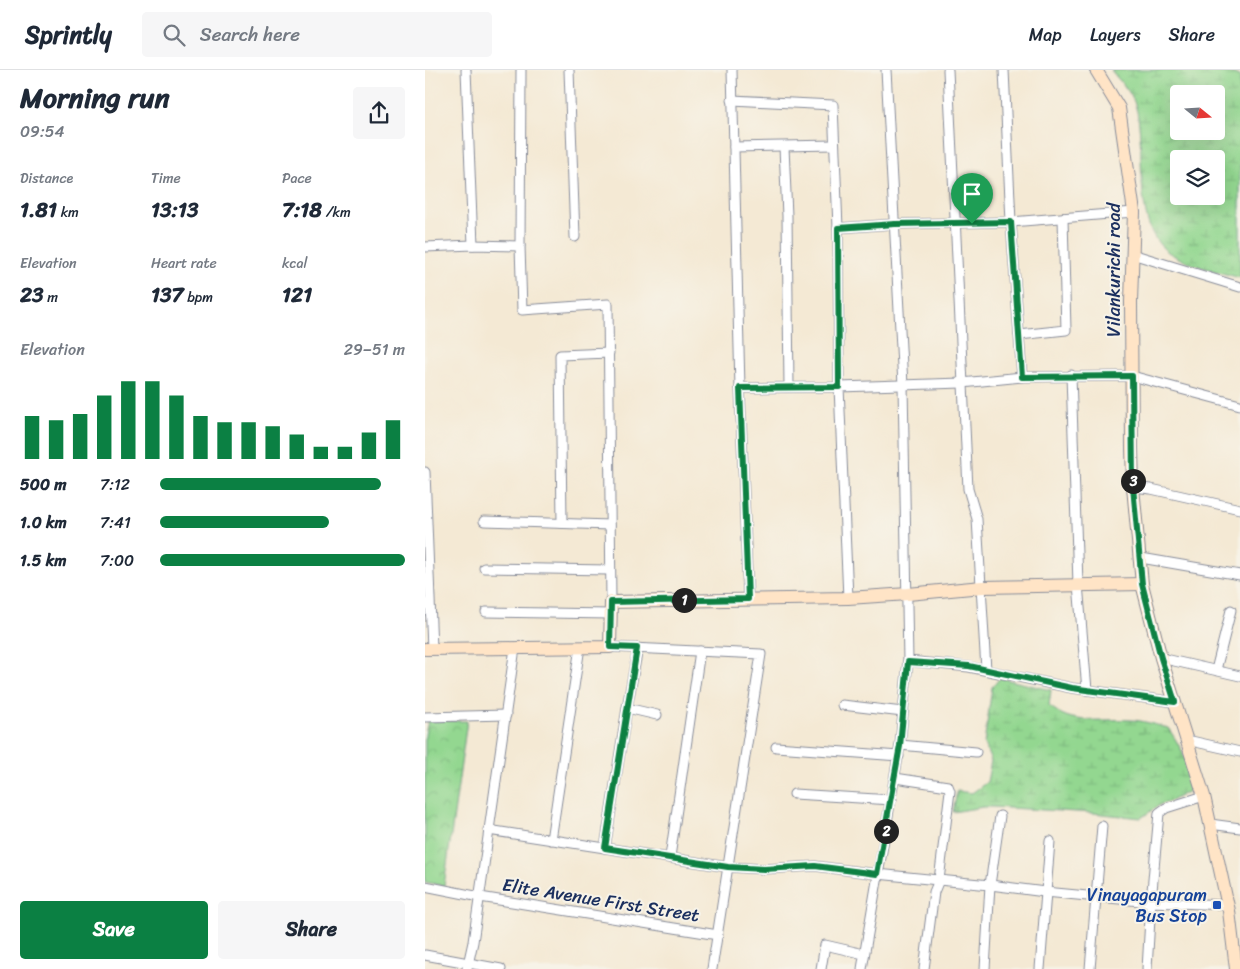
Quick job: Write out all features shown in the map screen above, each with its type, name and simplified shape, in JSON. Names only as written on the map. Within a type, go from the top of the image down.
[{"type":"main road","name":"Vilankurichi road","points":[[1096,70],[1119,108],[1134,212],[1132,254],[1132,448],[1133,487],[1142,584],[1161,658],[1204,796],[1232,910],[1236,969]]},
{"type":"main road","points":[[429,649],[610,647],[610,608],[748,599],[848,598],[982,587],[1142,584]]},
{"type":"street","points":[[465,70],[473,245]]},
{"type":"street","points":[[485,612],[610,608],[608,304],[522,310],[520,246],[521,70]]},
{"type":"street","points":[[569,70],[575,237]]},
{"type":"street","points":[[732,70],[740,388],[748,599]]},
{"type":"street","points":[[862,969],[899,756],[908,662],[903,385],[886,70]]},
{"type":"street","points":[[948,70],[968,489],[977,519],[986,670]]},
{"type":"street","points":[[1004,70],[1011,222],[1022,377]]},
{"type":"street","points":[[733,100],[833,105],[838,228],[839,387],[848,598]]},
{"type":"street","points":[[734,147],[834,145]]},
{"type":"street","points":[[784,147],[787,216],[789,387]]},
{"type":"street","points":[[838,228],[895,224],[1011,222],[1134,212]]},
{"type":"street","points":[[1019,335],[1066,330],[1063,218]]},
{"type":"street","points":[[425,248],[473,245],[520,246]]},
{"type":"street","points":[[1132,254],[1240,286]]},
{"type":"street","points":[[562,523],[560,355],[609,353]]},
{"type":"street","points":[[1071,376],[1078,584],[1087,690]]},
{"type":"street","points":[[740,388],[962,383],[1022,377],[1132,376],[1240,405]]},
{"type":"street","points":[[425,472],[429,649]]},
{"type":"street","points":[[1133,487],[1151,488],[1240,509]]},
{"type":"street","points":[[484,521],[610,525]]},
{"type":"street","points":[[1141,558],[1240,575]]},
{"type":"street","points":[[484,568],[609,570]]},
{"type":"street","points":[[1216,670],[1231,610]]},
{"type":"street","points":[[551,840],[580,647]]},
{"type":"street","points":[[610,647],[761,654],[712,969]]},
{"type":"street","points":[[468,967],[515,648]]},
{"type":"street","points":[[605,848],[637,648]]},
{"type":"street","points":[[670,857],[700,651]]},
{"type":"street","points":[[1161,658],[1240,676]]},
{"type":"street","points":[[908,662],[969,666],[1087,690],[1175,702]]},
{"type":"street","points":[[842,705],[903,712]]},
{"type":"street","points":[[627,708],[657,715]]},
{"type":"street","points":[[426,719],[506,715]]},
{"type":"street","points":[[1187,740],[1240,752]]},
{"type":"street","points":[[900,746],[975,752]]},
{"type":"street","points":[[776,747],[899,756]]},
{"type":"street","points":[[895,778],[948,786],[950,791],[939,880],[934,892],[923,969]]},
{"type":"street","points":[[794,794],[891,800]]},
{"type":"street","points":[[1147,969],[1159,813],[1167,808],[1204,796]]},
{"type":"street","points":[[985,969],[990,885],[1000,816]]},
{"type":"street","points":[[1210,824],[1240,828]]},
{"type":"street","points":[[1090,969],[1102,826]]},
{"type":"street","points":[[488,830],[728,867],[764,869],[815,866],[1045,892],[1232,910]]},
{"type":"street","points":[[1040,969],[1050,841]]},
{"type":"street","name":"Elite Avenue First Street","points":[[425,886],[479,897],[718,935]]},
{"type":"street","points":[[821,969],[825,945],[864,954]]},
{"type":"street","points":[[425,955],[468,967],[501,969]]},
{"type":"green space","points":[[1111,70],[1205,70],[1240,76],[1240,278],[1203,268],[1176,257],[1156,240],[1144,205],[1139,121],[1135,104],[1128,90]]},
{"type":"green space","points":[[1000,678],[1051,690],[1049,705],[1058,712],[1077,719],[1135,720],[1168,728],[1177,741],[1188,766],[1191,790],[1169,802],[1161,804],[1141,818],[992,807],[953,812],[957,791],[972,793],[987,782],[991,761],[984,744],[992,687]]},
{"type":"green space","points":[[428,721],[467,721],[444,886],[425,882],[425,735]]},
{"type":"place","name":"Vinayagapuram Bus Stop","points":[[1217,905]]},
{"type":"route","points":[[1011,222],[1022,377],[1132,376],[1133,487],[1142,584],[1161,658],[1175,702],[1072,688],[969,666],[908,662],[900,746],[877,874],[815,866],[764,869],[728,867],[605,848],[637,648],[610,647],[611,602],[748,599],[740,388],[839,387],[838,228],[895,224],[972,224],[1011,222]]}]
